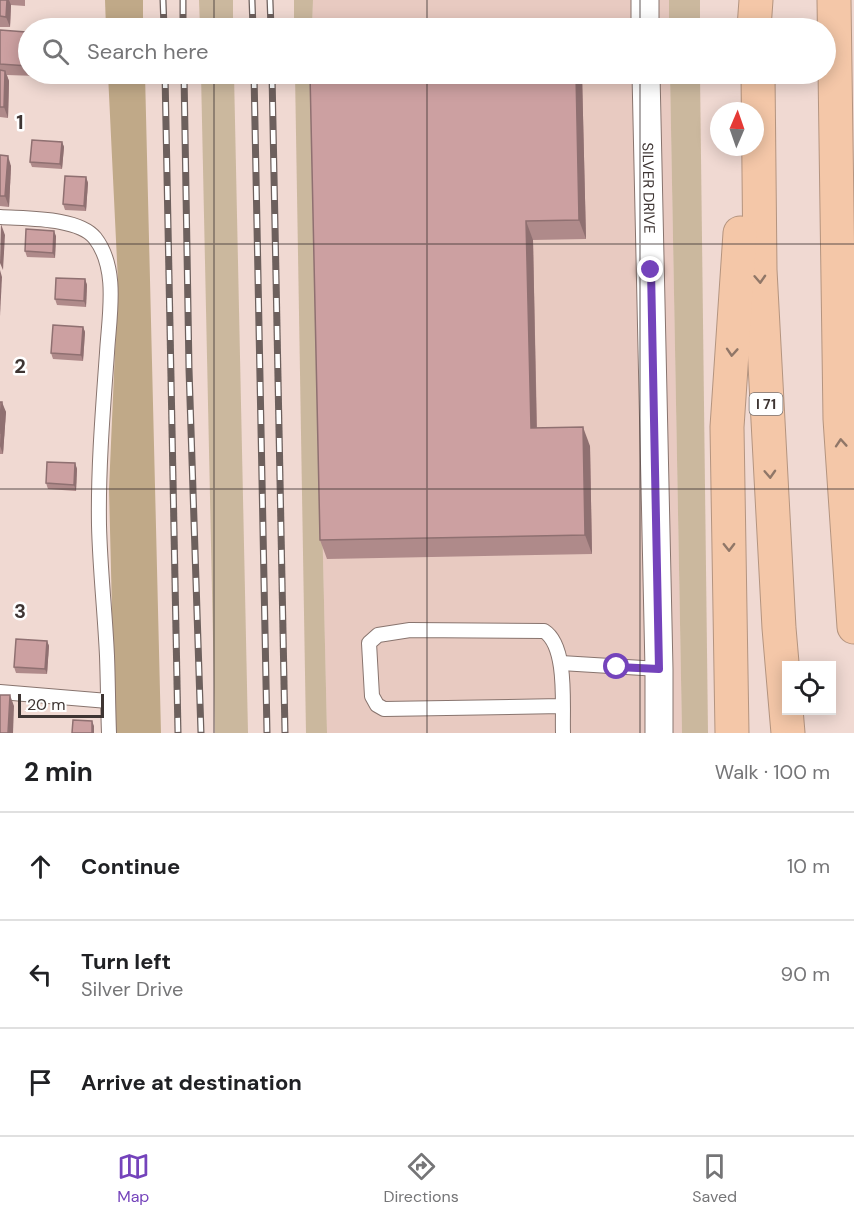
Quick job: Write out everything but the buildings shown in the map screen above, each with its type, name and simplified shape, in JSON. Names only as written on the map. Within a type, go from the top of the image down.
[{"type":"highway","points":[[756,18],[757,0]]},
{"type":"highway","points":[[834,0],[834,18]]},
{"type":"highway","points":[[749,102],[750,84]]},
{"type":"highway","name":"I 71","points":[[758,84],[760,270],[777,604],[788,733]]},
{"type":"highway","points":[[835,84],[840,419],[854,627]]},
{"type":"highway","points":[[836,150],[854,306]]},
{"type":"highway","points":[[732,733],[727,427],[745,156]]},
{"type":"street","points":[[645,0],[645,18]]},
{"type":"street","name":"SILVER DRIVE","points":[[646,84],[659,733]]},
{"type":"lane","points":[[0,217],[61,222],[79,227],[93,236],[105,253],[110,298],[99,523],[109,733]]},
{"type":"lane","points":[[562,706],[384,709],[377,705],[372,696],[369,643],[378,635],[410,630],[544,632],[550,635],[555,642],[561,663],[563,733]]},
{"type":"lane","points":[[561,663],[659,669]]},
{"type":"lane","points":[[0,692],[108,701]]},
{"type":"shaded area","points":[[105,0],[143,0],[143,18],[106,18]]},
{"type":"shaded area","points":[[199,0],[233,0],[233,18],[200,18]]},
{"type":"shaded area","points":[[294,0],[313,0],[312,18],[294,18]]},
{"type":"shaded area","points":[[313,0],[669,0],[669,18],[312,18]]},
{"type":"shaded area","points":[[669,0],[700,0],[700,18],[669,18]]},
{"type":"shaded area","points":[[108,84],[145,84],[161,733],[115,733],[109,489],[118,282]]},
{"type":"shaded area","points":[[201,84],[234,84],[248,733],[215,733]]},
{"type":"shaded area","points":[[295,84],[312,84],[327,733],[306,733]]},
{"type":"shaded area","points":[[312,84],[670,84],[682,733],[327,733]]},
{"type":"shaded area","points":[[670,84],[700,84],[708,733],[682,733]]},
{"type":"railway","points":[[163,0],[164,18]]},
{"type":"railway","points":[[183,0],[183,18]]},
{"type":"railway","points":[[252,0],[253,18]]},
{"type":"railway","points":[[270,0],[271,18]]},
{"type":"railway","points":[[165,84],[178,733]]},
{"type":"railway","points":[[184,84],[189,369],[201,733]]},
{"type":"railway","points":[[254,84],[267,733]]},
{"type":"railway","points":[[272,84],[285,733]]},
{"type":"route","points":[[617,667],[659,669],[651,270]]}]
